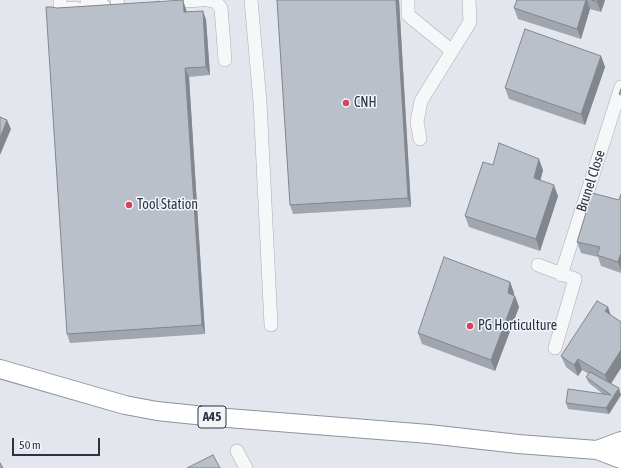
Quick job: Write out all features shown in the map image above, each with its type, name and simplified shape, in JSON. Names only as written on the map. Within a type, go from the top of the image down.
[{"type":"highway","name":"A45","points":[[0,369],[125,405],[158,411],[597,450],[621,459]]},
{"type":"highway","name":"A45","points":[[597,450],[621,441]]},
{"type":"street","points":[[60,0],[60,9],[87,4],[132,4]]},
{"type":"street","points":[[152,3],[201,0]]},
{"type":"street","points":[[208,0],[215,1],[221,8],[225,60]]},
{"type":"street","points":[[251,0],[260,102],[271,325]]},
{"type":"street","points":[[408,0],[408,15],[452,51]]},
{"type":"street","points":[[420,139],[417,122],[421,101],[470,22],[469,0]]},
{"type":"street","name":"Brunel Close","points":[[562,275],[621,87]]},
{"type":"street","points":[[538,266],[575,279],[555,348]]},
{"type":"street","points":[[237,451],[246,468]]},
{"type":"building","name":"Tool Station","points":[[183,0],[184,12],[203,11],[206,67],[185,68],[202,325],[67,334],[46,7],[57,8]]},
{"type":"building","name":"CNH","points":[[277,0],[396,0],[408,198],[290,205]]},
{"type":"building","points":[[517,0],[586,0],[577,29],[514,8]]},
{"type":"building","points":[[525,29],[601,56],[581,114],[505,88]]},
{"type":"building","points":[[0,117],[7,120],[0,138]]},
{"type":"building","points":[[499,143],[539,159],[534,178],[554,185],[536,239],[465,216],[483,162],[493,165]]},
{"type":"building","points":[[592,193],[619,200],[621,194],[621,255],[618,262],[597,255],[600,247],[577,242]]},
{"type":"building","name":"PG Horticulture","points":[[444,257],[510,282],[508,293],[515,296],[491,360],[418,333]]},
{"type":"building","points":[[597,301],[608,307],[605,311],[621,322],[621,350],[605,375],[578,359],[574,365],[561,356]]},
{"type":"building","points":[[590,372],[619,388],[606,408],[566,403],[568,389],[611,395],[586,377]]},
{"type":"building","points":[[213,455],[220,468],[187,468]]},
{"type":"place","name":"CNH","points":[[346,103]]},
{"type":"place","name":"Tool Station","points":[[129,205]]},
{"type":"place","name":"PG Horticulture","points":[[470,326]]}]
